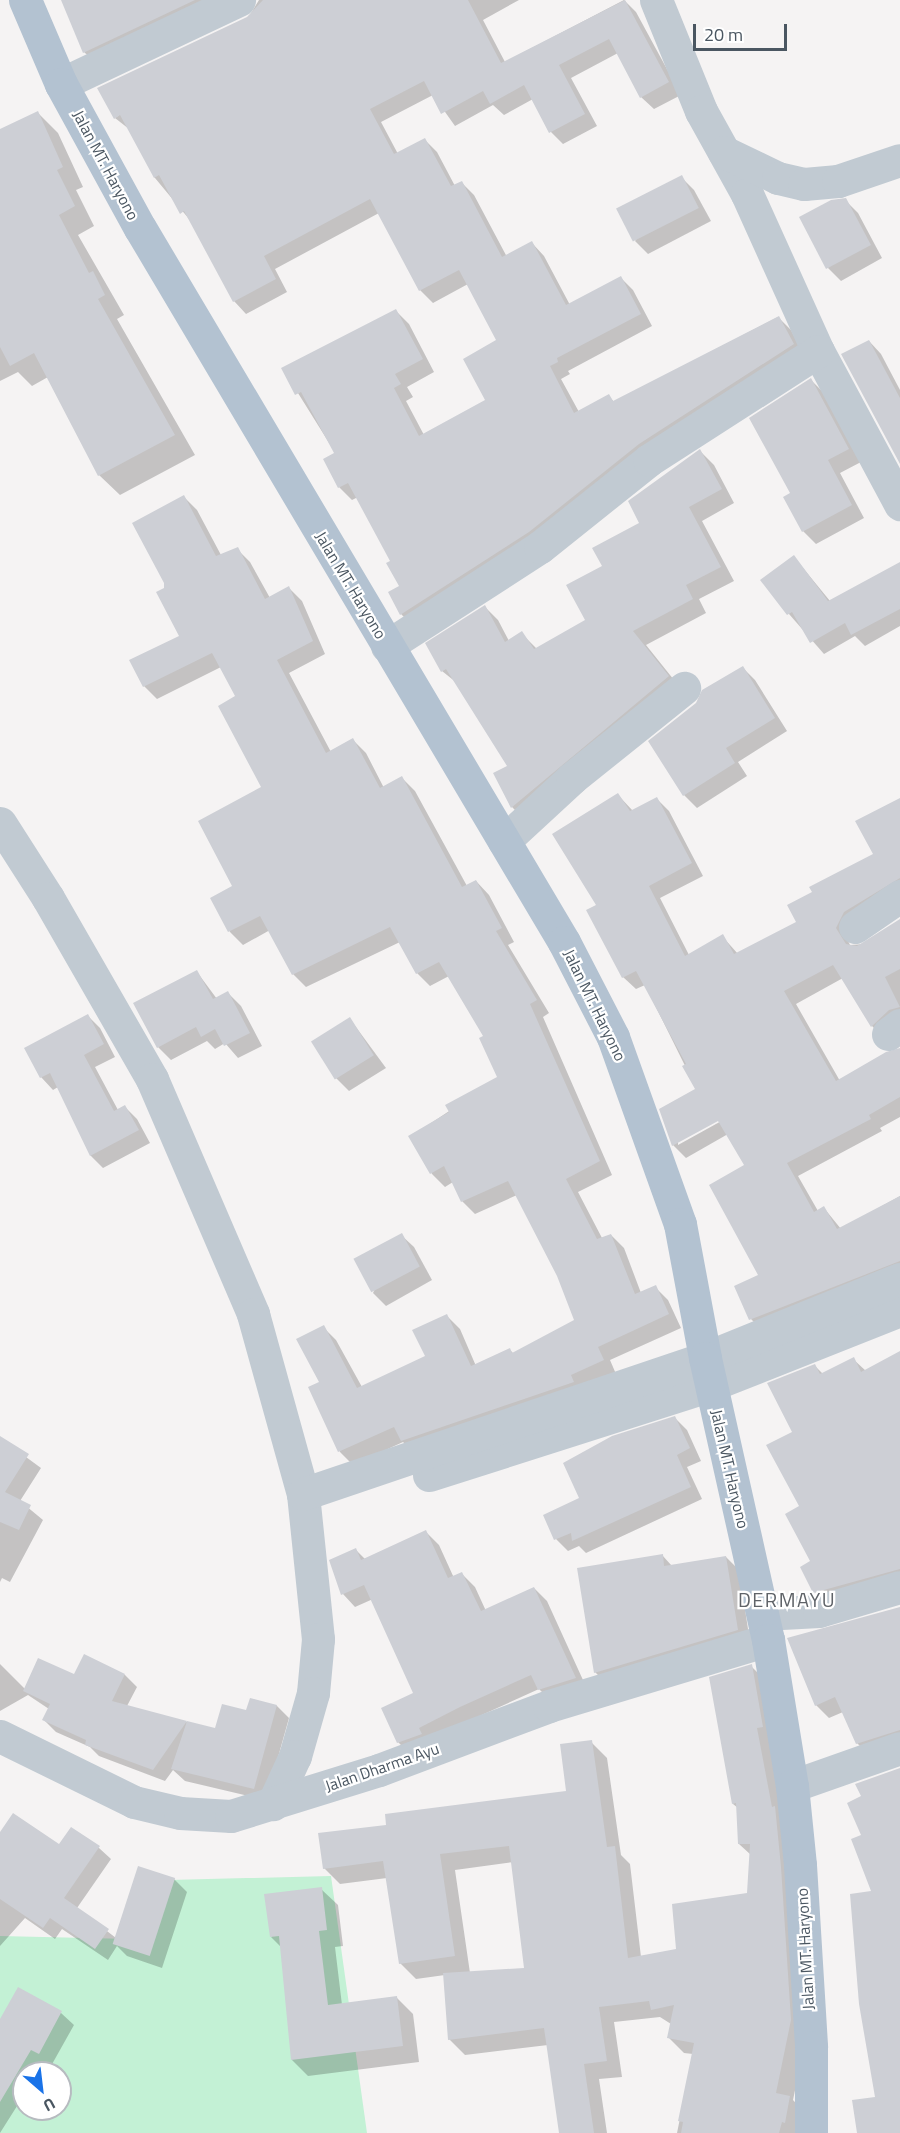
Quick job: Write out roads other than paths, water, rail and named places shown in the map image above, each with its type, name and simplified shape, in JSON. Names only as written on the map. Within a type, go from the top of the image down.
[{"type":"main road","name":"Jalan MT. Haryono","points":[[25,0],[61,84],[246,411],[564,942],[613,1037],[680,1224],[708,1372],[765,1627],[792,1786],[811,2047],[811,2133]]},
{"type":"street","points":[[61,84],[240,0]]},
{"type":"street","points":[[656,0],[701,111],[724,152],[818,351],[900,504]]},
{"type":"street","points":[[724,152],[778,178],[804,184],[838,181],[900,160]]},
{"type":"street","points":[[387,646],[540,547],[649,460],[818,351]]},
{"type":"street","points":[[504,841],[572,778],[684,688]]},
{"type":"street","points":[[0,823],[48,898],[152,1078],[253,1314],[304,1504],[318,1639],[314,1693],[295,1756],[273,1804]]},
{"type":"street","points":[[855,927],[900,896]]},
{"type":"street","points":[[708,1372],[900,1279]]},
{"type":"street","points":[[304,1504],[900,1310]]},
{"type":"street","name":"Jalan Dharma Ayu","points":[[0,1736],[134,1802],[180,1813],[231,1816],[379,1770],[765,1627],[900,1587]]},
{"type":"street","points":[[792,1786],[900,1748]]},
{"type":"district","name":"DERMAYU","points":[[787,1599]]}]
